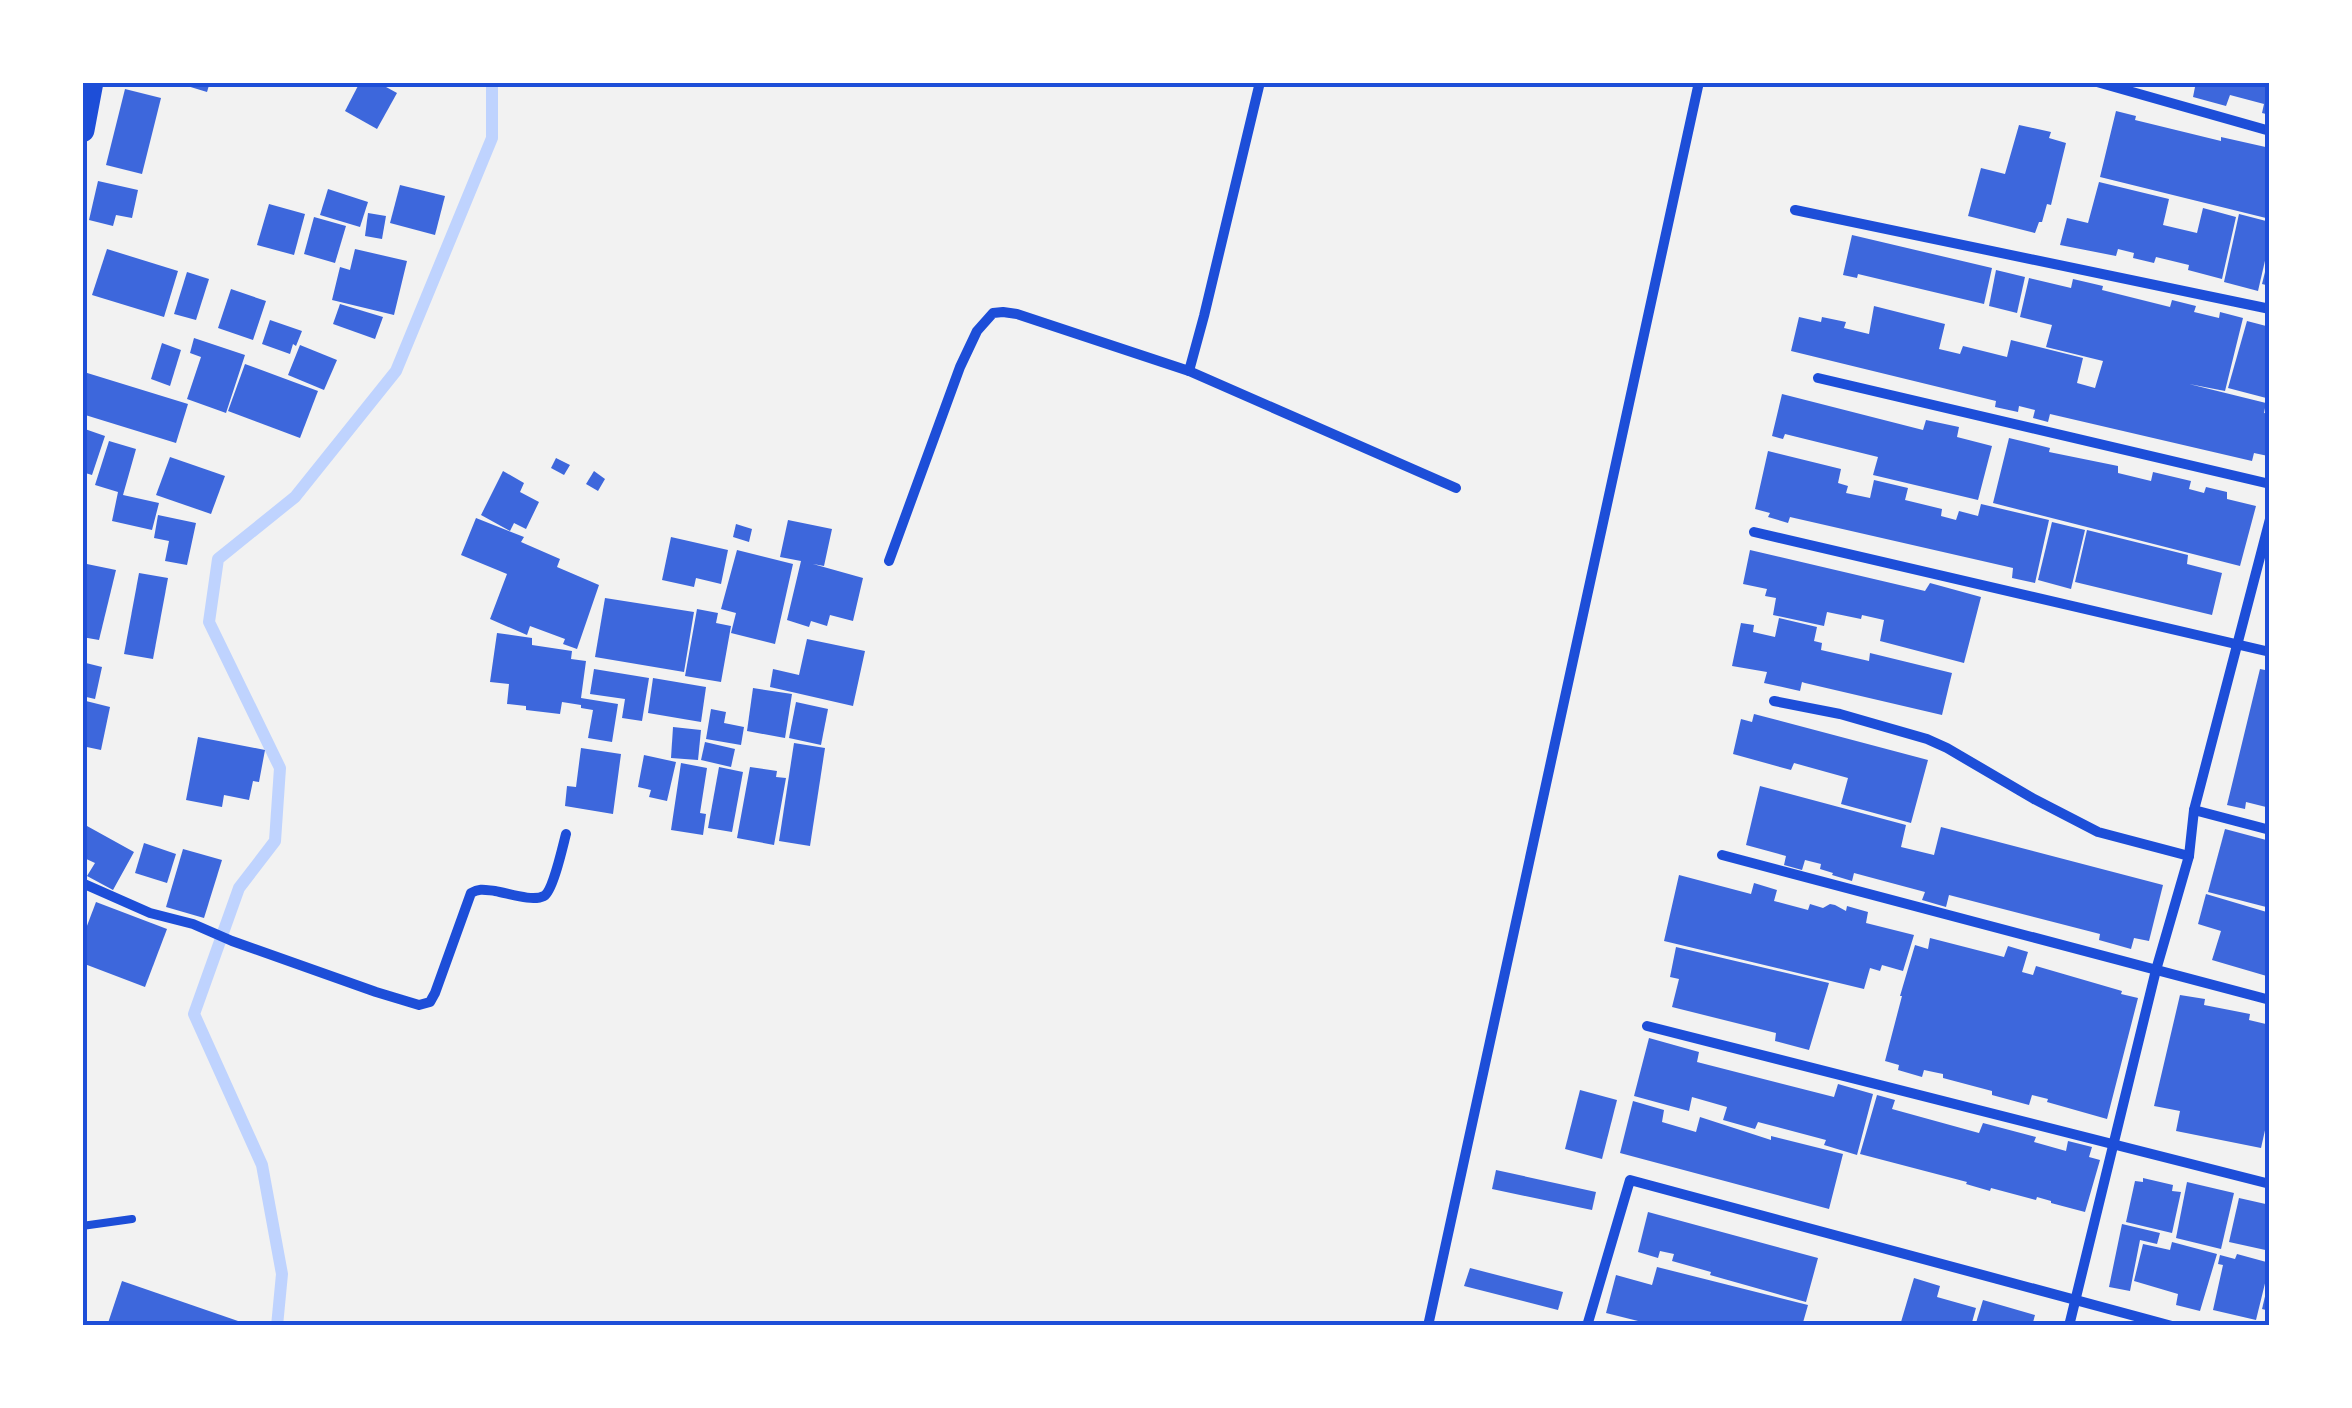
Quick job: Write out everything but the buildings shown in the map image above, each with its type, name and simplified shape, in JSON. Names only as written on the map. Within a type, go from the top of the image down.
[{"type":"main road","points":[[82,130],[91,82]]},
{"type":"street","points":[[1189,371],[1260,82]]},
{"type":"street","points":[[1428,1326],[1698,82]]},
{"type":"street","points":[[2097,82],[2270,131]]},
{"type":"street","points":[[1795,210],[2270,309]]},
{"type":"street","points":[[889,561],[960,367],[977,331],[993,313],[1017,314],[1189,371],[1456,488]]},
{"type":"street","points":[[1818,378],[2270,484]]},
{"type":"street","points":[[2068,1326],[2156,970],[2189,856],[2194,810],[2270,519]]},
{"type":"street","points":[[1754,532],[2270,652]]},
{"type":"street","points":[[1774,701],[1927,738],[2098,832],[2189,856]]},
{"type":"street","points":[[2194,810],[2270,830]]},
{"type":"street","points":[[82,882],[150,912],[419,1005],[430,1002],[471,893],[479,889],[544,896],[566,834]]},
{"type":"street","points":[[1722,856],[2270,1000]]},
{"type":"street","points":[[1647,1026],[2270,1184]]},
{"type":"street","points":[[1587,1326],[1630,1180],[2172,1326]]},
{"type":"lane","points":[[82,1226],[132,1219]]},
{"type":"waterway","points":[[277,1326],[282,1274],[262,1165],[194,1014],[239,888],[275,841],[280,768],[209,622],[218,559],[295,497],[396,371],[492,138],[492,82]]}]
